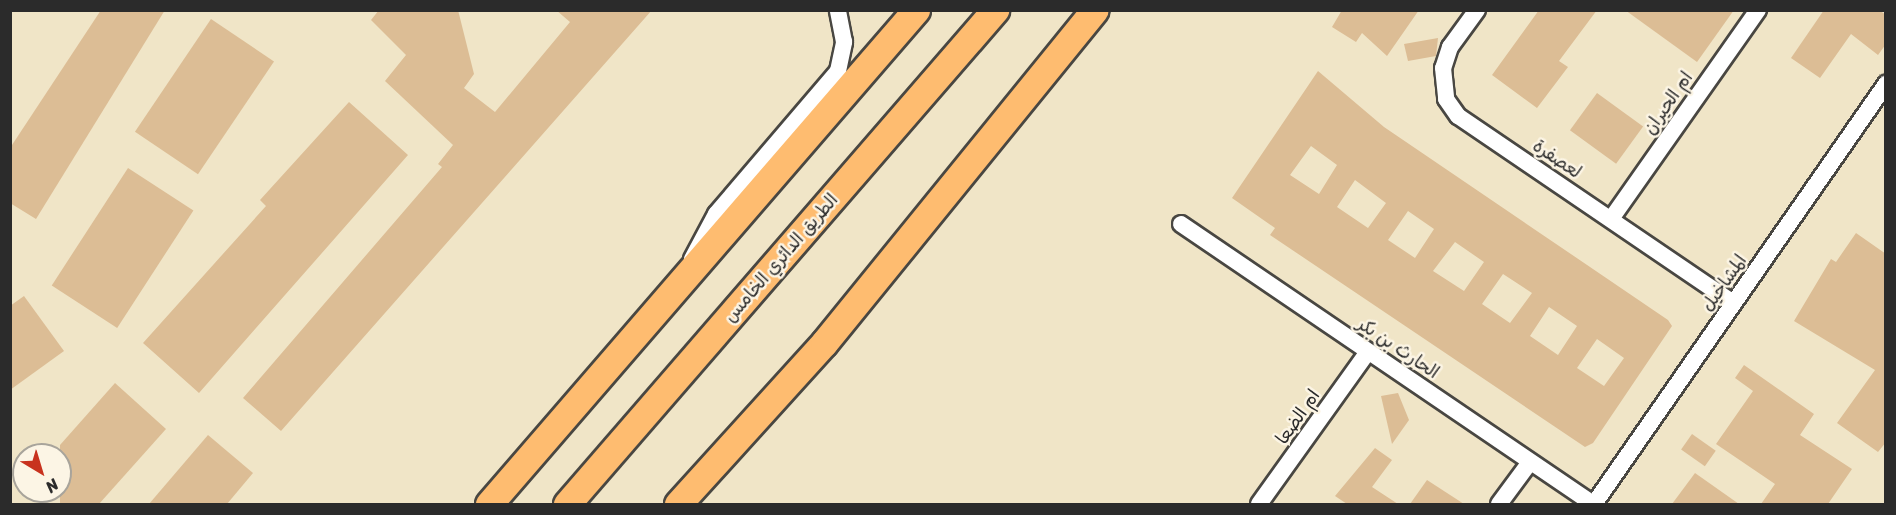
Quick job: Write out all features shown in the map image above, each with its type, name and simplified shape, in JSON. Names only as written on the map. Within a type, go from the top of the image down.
[{"type":"highway","points":[[489,504],[916,10]]},
{"type":"highway","name":"الطريق الدائري الخامس","points":[[567,504],[995,10]]},
{"type":"highway","points":[[694,504],[1095,10]]},
{"type":"highway","points":[[678,504],[824,343]]},
{"type":"street","points":[[688,273],[716,214],[838,71],[844,42],[838,10]]},
{"type":"street","name":"لعصفرة","points":[[1477,10],[1450,47],[1443,68],[1446,99],[1458,116],[1733,303]]},
{"type":"street","name":"ام الحيران","points":[[1611,219],[1758,10]]},
{"type":"street","name":"المشاخيل","points":[[1594,504],[1886,84]]},
{"type":"street","name":"الحارث بن بكر","points":[[1180,224],[1594,504]]},
{"type":"street","name":"ام الضعا","points":[[1259,504],[1368,352]]},
{"type":"street","points":[[1499,504],[1530,462]]},
{"type":"building","points":[[101,10],[165,10],[36,219],[10,203],[10,148]]},
{"type":"building","points":[[379,10],[458,10],[474,74],[464,88],[495,112],[570,22],[556,10],[652,10],[281,431],[243,398],[442,167],[438,164],[453,145],[385,81],[406,55],[371,20]]},
{"type":"building","points":[[1342,10],[1419,10],[1387,56],[1362,33],[1356,42],[1332,27]]},
{"type":"building","points":[[1539,10],[1597,10],[1559,61],[1568,67],[1537,108],[1492,75]]},
{"type":"building","points":[[1625,10],[1734,10],[1697,62]]},
{"type":"building","points":[[1824,10],[1879,10],[1886,15],[1886,44],[1878,55],[1851,34],[1820,78],[1791,58]]},
{"type":"building","points":[[211,19],[274,61],[198,174],[135,132]]},
{"type":"building","points":[[1438,38],[1436,56],[1408,61],[1404,44]]},
{"type":"building","points":[[1318,71],[1384,127],[1668,320],[1672,326],[1593,443],[1585,447],[1270,235],[1275,228],[1232,198]],"holes":[[[1311,146],[1337,165],[1319,194],[1290,175]],[[1355,180],[1386,203],[1368,228],[1337,207]],[[1408,211],[1434,229],[1415,258],[1388,240]],[[1455,242],[1484,262],[1464,291],[1433,271]],[[1503,274],[1532,293],[1510,323],[1482,304]],[[1549,307],[1577,326],[1558,355],[1530,336]],[[1597,339],[1624,358],[1604,386],[1577,368]]]},
{"type":"building","points":[[1597,93],[1643,127],[1616,164],[1570,130]]},
{"type":"building","points":[[349,102],[408,155],[199,393],[143,343],[266,206],[260,200]]},
{"type":"building","points":[[128,168],[193,210],[117,328],[52,285]]},
{"type":"building","points":[[1856,233],[1886,254],[1886,442],[1878,452],[1837,423],[1875,370],[1794,321],[1831,259],[1836,262]]},
{"type":"building","points":[[24,296],[64,351],[10,390],[10,306]]},
{"type":"building","points":[[1744,365],[1814,414],[1800,435],[1852,469],[1828,504],[1761,504],[1775,484],[1716,444],[1753,391],[1735,378]]},
{"type":"building","points":[[115,383],[166,429],[99,504],[60,504],[72,503],[72,443],[62,443]]},
{"type":"building","points":[[1398,393],[1409,420],[1392,444],[1381,396]]},
{"type":"building","points":[[1692,434],[1716,451],[1705,466],[1681,450]]},
{"type":"building","points":[[208,435],[253,473],[227,504],[149,504]]},
{"type":"building","points":[[1375,448],[1392,460],[1372,487],[1398,504],[1347,504],[1335,496]]},
{"type":"building","points":[[1695,473],[1739,504],[1672,504]]},
{"type":"building","points":[[1427,480],[1464,504],[1410,504]]}]
